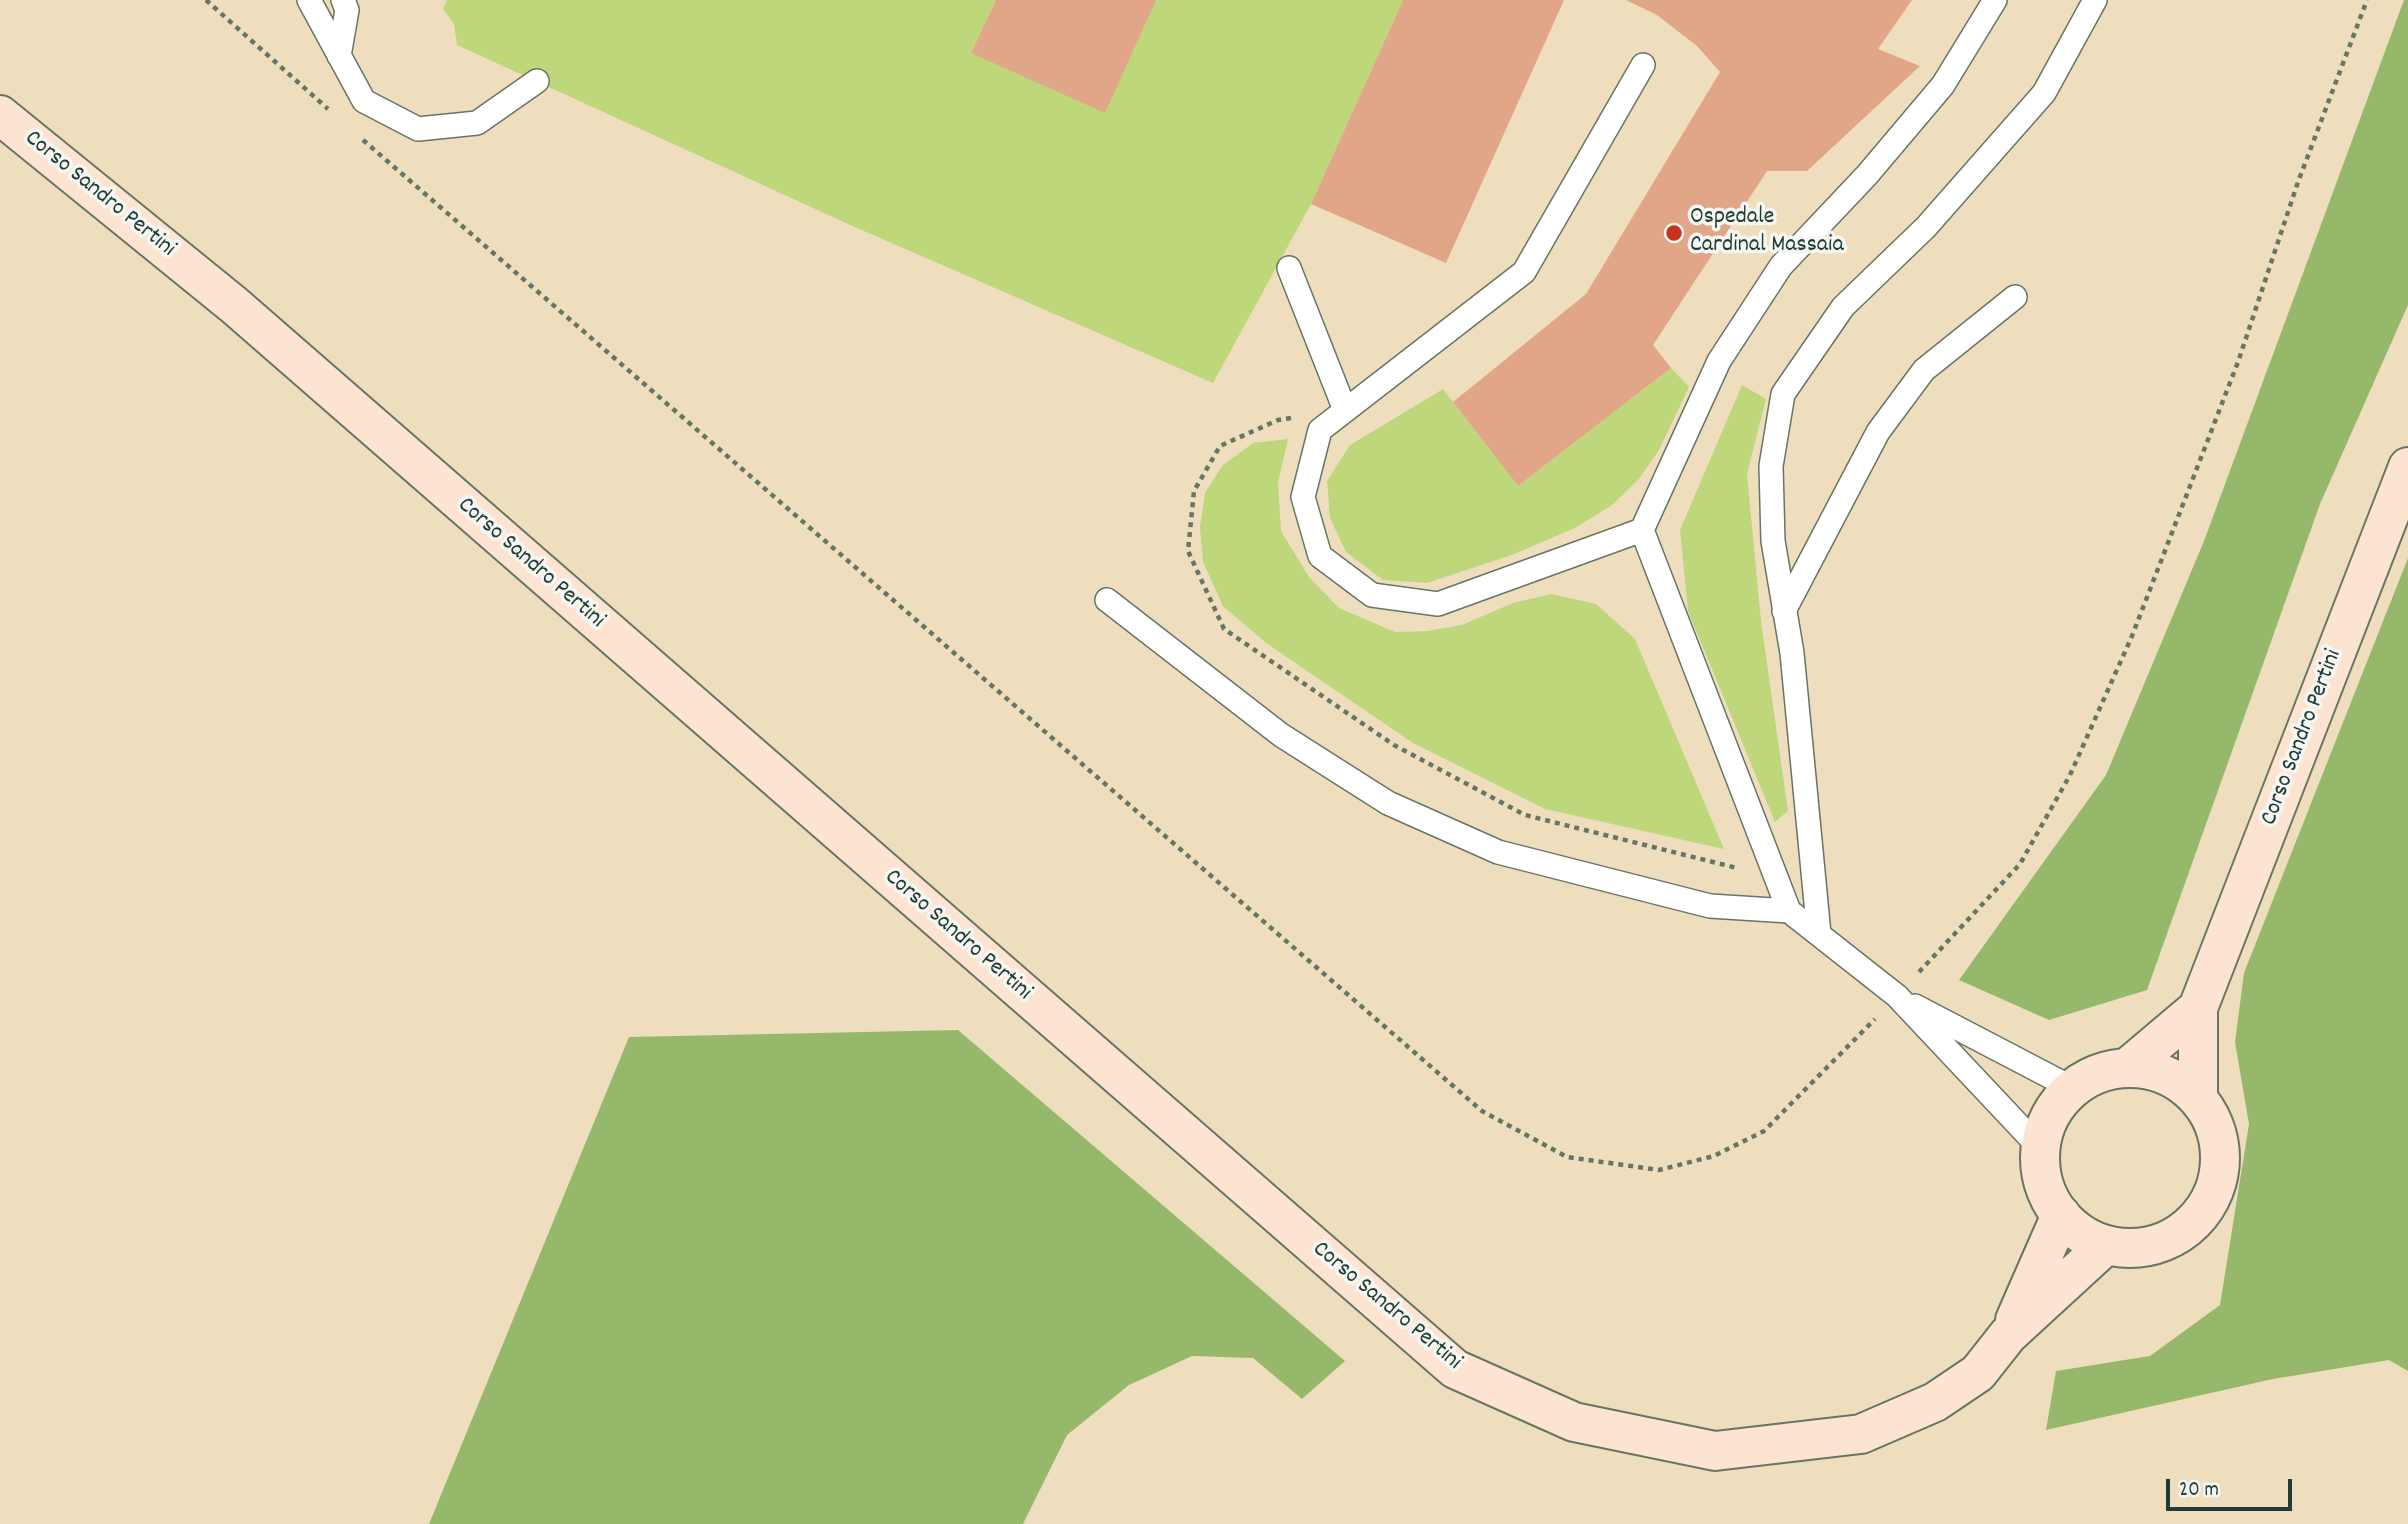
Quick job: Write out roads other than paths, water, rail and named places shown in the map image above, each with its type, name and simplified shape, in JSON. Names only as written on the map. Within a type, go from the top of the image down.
[{"type":"street","name":"Corso Sandro Pertini","points":[[0,115],[234,305],[1455,1370],[1574,1422],[1715,1451],[1861,1434],[1935,1402],[1978,1373],[2008,1335],[2106,1244]]},
{"type":"street","name":"Corso Sandro Pertini","points":[[2198,1099],[2199,1008],[2408,467]]},
{"type":"street","name":"Corso Sandro Pertini","points":[[2127,1068],[2199,1008]]},
{"type":"street","points":[[2127,1068],[2154,1070],[2178,1081],[2198,1099],[2214,1123],[2220,1151],[2218,1180],[2206,1206],[2188,1228],[2162,1242],[2135,1248],[2106,1244],[2081,1233],[2061,1215],[2048,1195],[2040,1148],[2051,1116],[2072,1088],[2098,1073],[2127,1068]]},
{"type":"street","name":"Corso Sandro Pertini","points":[[2008,1335],[2061,1215]]},
{"type":"lane","points":[[309,0],[364,102],[418,129],[477,123],[537,81]]},
{"type":"lane","points":[[339,56],[346,10],[343,0]]},
{"type":"lane","points":[[1995,0],[1943,85],[1774,277],[1719,361],[1642,530],[1789,911],[1897,996],[2040,1148]]},
{"type":"lane","points":[[1819,934],[1807,790],[1773,541],[1771,466],[1783,394],[1843,307],[1926,227],[2044,93],[2095,0]]},
{"type":"lane","points":[[1642,530],[1438,604],[1372,595],[1320,556],[1303,497],[1320,430],[1524,272],[1643,65]]},
{"type":"lane","points":[[1289,268],[1345,411]]},
{"type":"lane","points":[[1784,611],[1878,432],[1916,380],[1924,370],[2015,297]]},
{"type":"lane","points":[[1108,600],[1281,735],[1388,803],[1498,852],[1710,906],[1789,911]]},
{"type":"lane","points":[[1897,996],[2072,1088]]},
{"type":"place","name":"Ospedale Cardinal Massaia","points":[[1674,233]]}]
